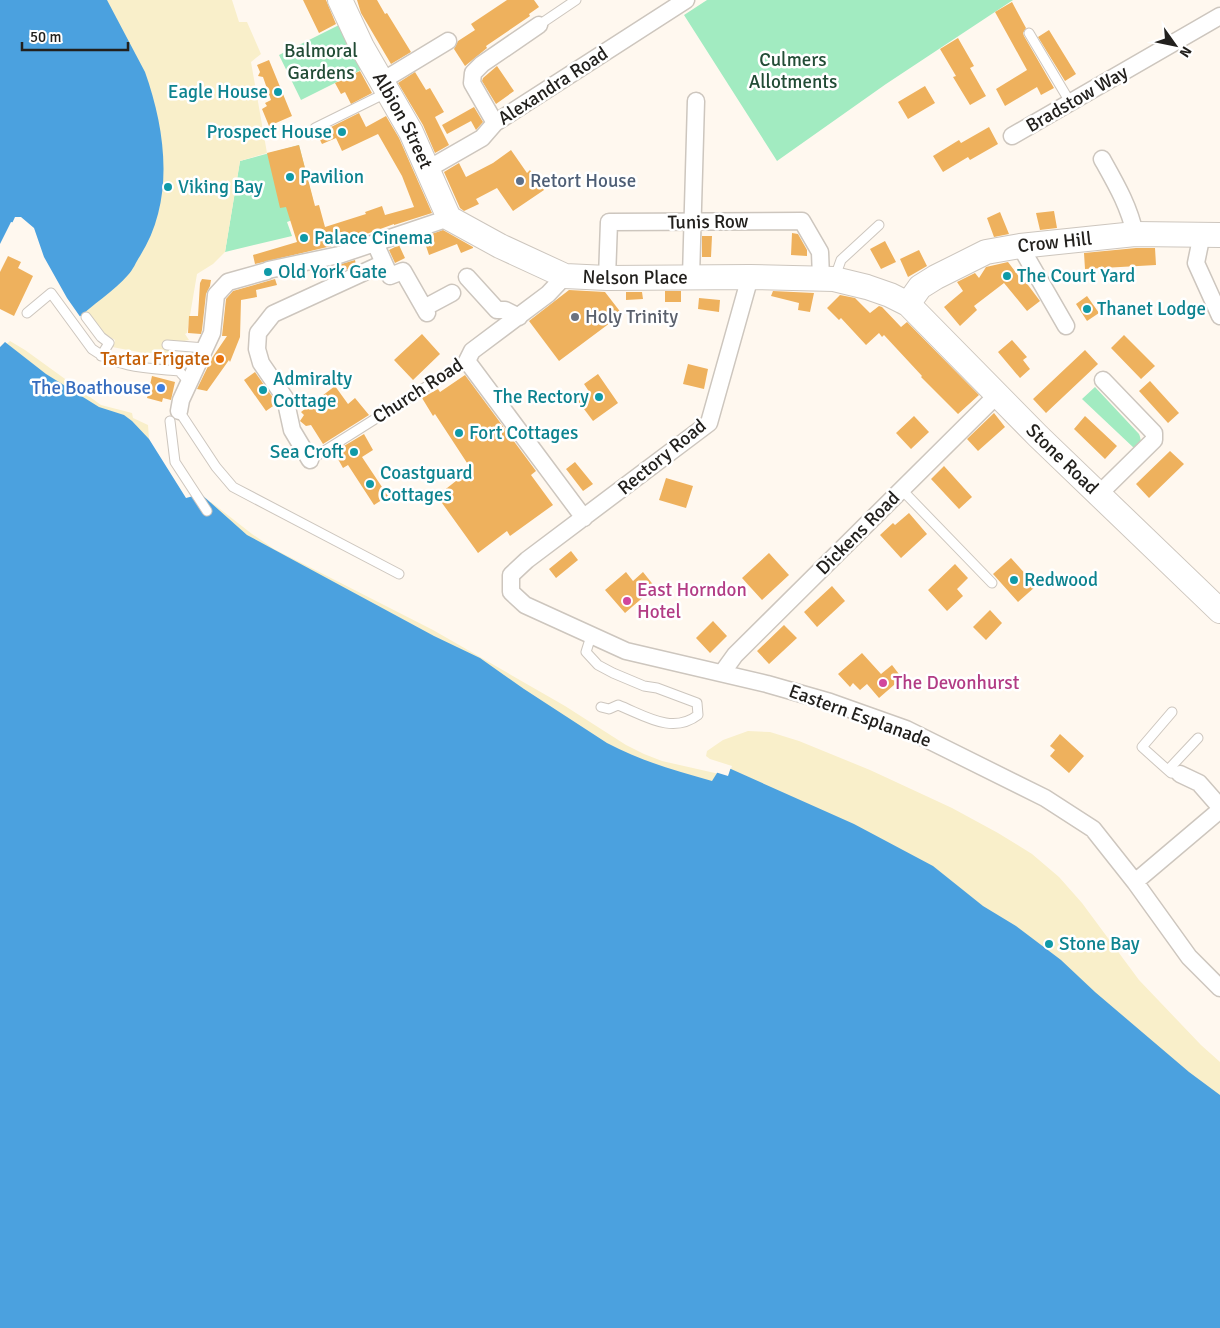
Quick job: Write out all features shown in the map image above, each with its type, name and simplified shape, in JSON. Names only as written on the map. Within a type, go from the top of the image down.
[{"type":"main road","name":"Albion Street","points":[[340,0],[362,47],[410,132],[449,218]]},
{"type":"main road","name":"Nelson Place","points":[[449,218],[500,246],[565,276],[607,278],[828,278],[866,287],[908,304]]},
{"type":"main road","name":"Crow Hill","points":[[908,304],[920,287],[986,252],[1020,246],[1135,234],[1211,234]]},
{"type":"main road","name":"Stone Road","points":[[908,304],[919,313],[996,395],[1220,611]]},
{"type":"street","name":"Alexandra Road","points":[[428,169],[482,138],[495,123],[682,2]]},
{"type":"street","name":"Bradstow Way","points":[[1012,136],[1220,16]]},
{"type":"street","points":[[495,123],[472,83],[473,73],[482,64],[539,25]]},
{"type":"street","points":[[385,87],[448,41]]},
{"type":"street","points":[[690,277],[696,101]]},
{"type":"street","points":[[1102,159],[1124,197],[1135,234]]},
{"type":"street","points":[[175,416],[212,333],[216,295],[228,282],[340,255],[449,218]]},
{"type":"street","name":"Tunis Row","points":[[607,278],[609,222],[802,221],[820,252],[828,278]]},
{"type":"street","points":[[1211,234],[1196,264],[1220,316]]},
{"type":"street","points":[[375,243],[390,276],[403,272],[426,311],[452,294]]},
{"type":"street","points":[[1020,246],[1066,326]]},
{"type":"street","points":[[310,460],[292,430],[284,398],[262,363],[257,349],[258,333],[273,314],[384,263]]},
{"type":"street","name":"Church Road","points":[[467,361],[472,351],[548,294],[565,276]]},
{"type":"street","points":[[467,277],[497,310],[505,310],[519,317]]},
{"type":"street","name":"Rectory Road","points":[[511,592],[511,575],[527,560],[709,423],[750,277]]},
{"type":"street","points":[[467,361],[584,518]]},
{"type":"street","points":[[1098,495],[1154,440],[1154,433],[1103,380]]},
{"type":"street","name":"Dickens Road","points":[[722,673],[735,655],[996,395]]},
{"type":"street","name":"Eastern Esplanade","points":[[511,592],[525,605],[626,651],[767,684],[830,702],[906,729],[1045,798],[1093,829],[1135,882],[1189,957],[1220,988]]},
{"type":"street","points":[[1135,882],[1220,809],[1199,783],[1174,772]]},
{"type":"lane","points":[[539,25],[576,0]]},
{"type":"lane","points":[[1029,32],[1070,102]]},
{"type":"lane","points":[[316,128],[385,87]]},
{"type":"lane","points":[[828,278],[841,260],[879,225]]},
{"type":"lane","points":[[27,313],[51,292],[92,349],[101,356],[122,365],[179,371],[189,382]]},
{"type":"lane","points":[[86,317],[101,337],[109,343],[101,356]]},
{"type":"lane","points":[[167,345],[205,348]]},
{"type":"lane","name":"Church Road","points":[[310,460],[467,361]]},
{"type":"lane","points":[[175,416],[175,462],[207,511]]},
{"type":"lane","points":[[175,416],[233,487],[399,574]]},
{"type":"lane","points":[[902,490],[992,582]]},
{"type":"lane","points":[[591,636],[586,652],[598,665],[644,686],[656,688],[697,704],[698,715],[687,722],[670,723],[645,718],[618,705],[609,709],[601,707]]},
{"type":"lane","points":[[1172,712],[1142,747],[1174,772],[1198,738]]},
{"type":"green space","name":"Culmers Allotments","points":[[707,0],[1013,0],[886,84],[777,161],[684,15]]},
{"type":"green space","name":"Balmoral Gardens","points":[[341,24],[363,69],[301,100],[279,55]]},
{"type":"green space","points":[[299,145],[313,200],[295,219],[287,222],[292,236],[225,252],[240,161]]},
{"type":"green space","points":[[1095,387],[1139,434],[1139,446],[1135,449],[1082,399]]},
{"type":"sand","name":"Viking Bay","points":[[0,0],[232,0],[239,22],[247,22],[261,54],[251,62],[267,153],[240,161],[225,252],[213,264],[197,274],[187,333],[185,334],[189,340],[180,342],[172,340],[170,353],[144,353],[112,347],[115,340],[96,325],[89,329],[66,292]]},
{"type":"sand","points":[[10,341],[101,405],[132,413],[133,418],[148,425],[149,439],[175,490],[197,511],[211,502],[274,549],[433,630],[565,706],[626,745],[662,761],[728,776],[732,766],[710,759],[706,756],[707,751],[723,740],[748,731],[770,732],[799,741],[870,770],[952,808],[1032,854],[1059,877],[1082,903],[1139,980],[1201,1045],[1220,1062],[1220,1129],[196,553],[0,350]]},
{"type":"water","points":[[0,0],[107,0],[145,72],[158,118],[164,166],[158,212],[151,235],[130,273],[76,320],[48,269],[34,237],[20,224],[11,222],[0,244]]},
{"type":"water","points":[[5,342],[46,374],[99,407],[124,415],[132,421],[149,439],[186,498],[201,494],[247,535],[434,636],[480,658],[607,743],[659,765],[712,781],[722,765],[854,824],[933,866],[983,906],[1016,926],[1061,960],[1095,992],[1189,1072],[1220,1095],[1220,1328],[0,1328],[0,347]]},
{"type":"pier","points":[[15,217],[21,217],[34,228],[44,257],[67,298],[81,318],[76,322],[73,321],[56,285],[45,270],[32,238],[24,230],[13,225],[1,247]]},
{"type":"pier","points":[[720,763],[731,767],[728,776],[715,772]]},
{"type":"building","points":[[303,0],[326,0],[336,24],[319,33]]},
{"type":"building","points":[[357,0],[377,0],[411,52],[391,64],[361,13]]},
{"type":"building","points":[[507,0],[534,0],[539,7],[529,14],[530,16],[486,46],[487,48],[465,66],[454,49],[458,41],[475,30],[471,24]]},
{"type":"building","points":[[1012,2],[1026,28],[1023,33],[1024,36],[1054,88],[1041,95],[1037,87],[1005,106],[996,89],[1027,70],[995,12]]},
{"type":"building","points":[[1049,30],[1076,74],[1065,81],[1038,37]]},
{"type":"building","points":[[958,38],[974,66],[970,68],[986,96],[970,105],[953,77],[956,76],[940,49]]},
{"type":"building","name":"Eagle House","points":[[269,60],[292,116],[269,126],[262,109],[267,106],[265,103],[271,100],[263,77],[258,76],[260,72],[257,65]]},
{"type":"building","points":[[497,66],[514,91],[496,104],[482,81]]},
{"type":"building","points":[[360,71],[372,93],[351,104],[345,92],[341,94],[335,83]]},
{"type":"building","points":[[415,72],[426,90],[430,88],[444,112],[435,117],[449,145],[435,153],[423,125],[398,83]]},
{"type":"building","points":[[925,86],[935,103],[908,119],[898,102]]},
{"type":"building","points":[[474,107],[483,122],[476,130],[471,121],[447,134],[442,125]]},
{"type":"building","points":[[359,113],[366,127],[386,116],[399,138],[432,213],[394,224],[336,245],[255,264],[253,255],[297,242],[286,207],[280,208],[267,153],[299,145],[315,206],[319,205],[325,227],[366,214],[365,212],[382,206],[385,215],[414,207],[402,176],[378,134],[342,151],[336,138],[322,144],[317,134]]},
{"type":"building","points":[[989,127],[998,144],[970,160],[968,157],[943,172],[933,156],[959,140],[961,143]]},
{"type":"building","points":[[511,150],[527,173],[530,170],[544,190],[513,211],[497,188],[476,199],[479,204],[464,211],[460,208],[444,172],[459,163],[466,177],[493,163]]},
{"type":"building","points":[[1054,211],[1057,228],[1040,230],[1036,213]]},
{"type":"building","points":[[1000,212],[1009,234],[994,237],[987,218]]},
{"type":"building","points":[[443,230],[473,248],[461,253],[457,244],[429,255],[423,237]]},
{"type":"building","points":[[792,233],[798,234],[807,250],[807,256],[791,255]]},
{"type":"building","points":[[702,236],[712,236],[711,257],[702,257]]},
{"type":"building","points":[[885,241],[896,262],[881,269],[870,249]]},
{"type":"building","points":[[399,245],[405,258],[395,263],[389,250]]},
{"type":"building","points":[[1155,248],[1156,265],[1085,269],[1084,253]]},
{"type":"building","points":[[919,250],[927,266],[908,277],[900,259]]},
{"type":"building","points":[[8,256],[21,262],[18,268],[33,276],[14,316],[0,309],[0,272]]},
{"type":"building","points":[[355,260],[356,265],[341,272],[338,265]]},
{"type":"building","points":[[1008,262],[1040,301],[1027,311],[1004,283],[974,306],[977,310],[960,326],[944,307],[963,291],[957,282],[975,273],[979,278],[986,267]]},
{"type":"building","points":[[202,279],[211,280],[206,294],[201,334],[188,333],[189,316],[198,316],[200,283]]},
{"type":"building","points":[[275,279],[277,285],[256,290],[257,297],[241,300],[240,337],[230,362],[229,360],[207,391],[197,389],[212,358],[227,336],[222,336],[226,299],[233,291]]},
{"type":"building","name":"Holy Trinity","points":[[569,290],[605,292],[622,314],[559,361],[529,321]]},
{"type":"building","points":[[665,291],[681,291],[681,302],[665,302]]},
{"type":"building","points":[[773,291],[814,293],[810,312],[798,310],[799,303],[771,296]]},
{"type":"building","points":[[626,292],[642,292],[643,299],[626,300]]},
{"type":"building","points":[[840,295],[855,298],[870,313],[879,306],[882,307],[901,327],[907,322],[979,395],[958,414],[921,377],[884,335],[882,337],[879,333],[866,345],[841,318],[839,320],[827,308]]},
{"type":"building","name":"Thanet Lodge","points":[[1087,296],[1099,313],[1087,321],[1076,304]]},
{"type":"building","points":[[699,298],[720,300],[719,312],[698,309]]},
{"type":"building","points":[[422,334],[440,354],[413,380],[394,360]]},
{"type":"building","points":[[1124,335],[1155,366],[1141,379],[1111,348]]},
{"type":"building","points":[[1012,340],[1027,357],[1023,360],[1030,369],[1020,378],[998,352]]},
{"type":"building","points":[[1085,350],[1098,364],[1046,413],[1033,399]]},
{"type":"building","points":[[688,364],[708,369],[704,389],[683,384]]},
{"type":"building","name":"Admiralty Cottage","points":[[255,372],[276,402],[266,411],[244,380]]},
{"type":"building","name":"The Rectory","points":[[598,374],[618,403],[593,421],[578,401],[590,393],[584,384]]},
{"type":"building","points":[[465,375],[536,471],[531,475],[553,505],[510,536],[507,531],[478,553],[437,496],[471,469],[435,414],[433,416],[422,398],[438,389],[440,392]]},
{"type":"building","name":"The Boathouse","points":[[152,376],[175,382],[171,400],[163,398],[162,402],[147,398]]},
{"type":"building","points":[[1150,381],[1179,413],[1168,423],[1139,391]]},
{"type":"building","points":[[335,386],[348,404],[355,398],[369,415],[323,444],[311,425],[306,426],[300,421],[304,415],[301,412]]},
{"type":"building","points":[[994,413],[1005,427],[978,451],[967,439]]},
{"type":"building","points":[[914,416],[929,432],[911,449],[896,433]]},
{"type":"building","points":[[1085,416],[1117,446],[1105,459],[1074,429]]},
{"type":"building","points":[[364,434],[373,450],[362,457],[388,496],[374,505],[348,465],[343,468],[334,452]]},
{"type":"building","points":[[1170,451],[1184,464],[1149,498],[1136,484]]},
{"type":"building","points":[[575,462],[593,484],[583,491],[566,469]]},
{"type":"building","points":[[944,466],[972,497],[959,509],[931,479]]},
{"type":"building","points":[[666,478],[693,486],[686,508],[659,500]]},
{"type":"building","points":[[909,513],[927,534],[901,558],[880,535],[893,523],[895,525]]},
{"type":"building","points":[[571,551],[578,560],[556,578],[549,569]]},
{"type":"building","points":[[769,553],[789,575],[762,600],[742,578]]},
{"type":"building","name":"Redwood","points":[[1011,558],[1036,586],[1018,602],[993,574]]},
{"type":"building","points":[[955,564],[968,578],[957,589],[963,596],[947,611],[928,590]]},
{"type":"building","name":"East Horndon Hotel","points":[[626,572],[633,581],[643,572],[655,587],[625,613],[605,590]]},
{"type":"building","points":[[832,586],[845,601],[817,627],[804,612]]},
{"type":"building","points":[[990,610],[1002,623],[986,640],[973,627]]},
{"type":"building","points":[[713,621],[727,636],[710,653],[696,638]]},
{"type":"building","points":[[784,625],[797,638],[769,664],[757,651]]},
{"type":"building","points":[[862,653],[881,674],[892,665],[902,678],[879,698],[867,684],[860,690],[853,683],[850,687],[838,674]]},
{"type":"building","points":[[1060,734],[1084,756],[1069,773],[1050,756],[1055,750],[1050,746]]},
{"type":"place","name":"Eagle House","points":[[278,92]]},
{"type":"place","name":"Prospect House","points":[[342,132]]},
{"type":"place","name":"Pavilion","points":[[290,177]]},
{"type":"place","name":"Retort House","points":[[520,181]]},
{"type":"place","name":"Viking Bay","points":[[168,187]]},
{"type":"place","name":"Palace Cinema","points":[[304,238]]},
{"type":"place","name":"Old York Gate","points":[[268,272]]},
{"type":"place","name":"The Court Yard","points":[[1007,276]]},
{"type":"place","name":"Thanet Lodge","points":[[1087,309]]},
{"type":"place","name":"Holy Trinity","points":[[575,317]]},
{"type":"place","name":"Tartar Frigate","points":[[220,359]]},
{"type":"place","name":"The Boathouse","points":[[161,388]]},
{"type":"place","name":"Admiralty Cottage","points":[[263,390]]},
{"type":"place","name":"The Rectory","points":[[599,397]]},
{"type":"place","name":"Fort Cottages","points":[[459,433]]},
{"type":"place","name":"Sea Croft","points":[[354,452]]},
{"type":"place","name":"Coastguard Cottages","points":[[370,484]]},
{"type":"place","name":"Redwood","points":[[1014,580]]},
{"type":"place","name":"East Horndon Hotel","points":[[627,601]]},
{"type":"place","name":"The Devonhurst","points":[[883,683]]},
{"type":"place","name":"Stone Bay","points":[[1049,944]]}]
